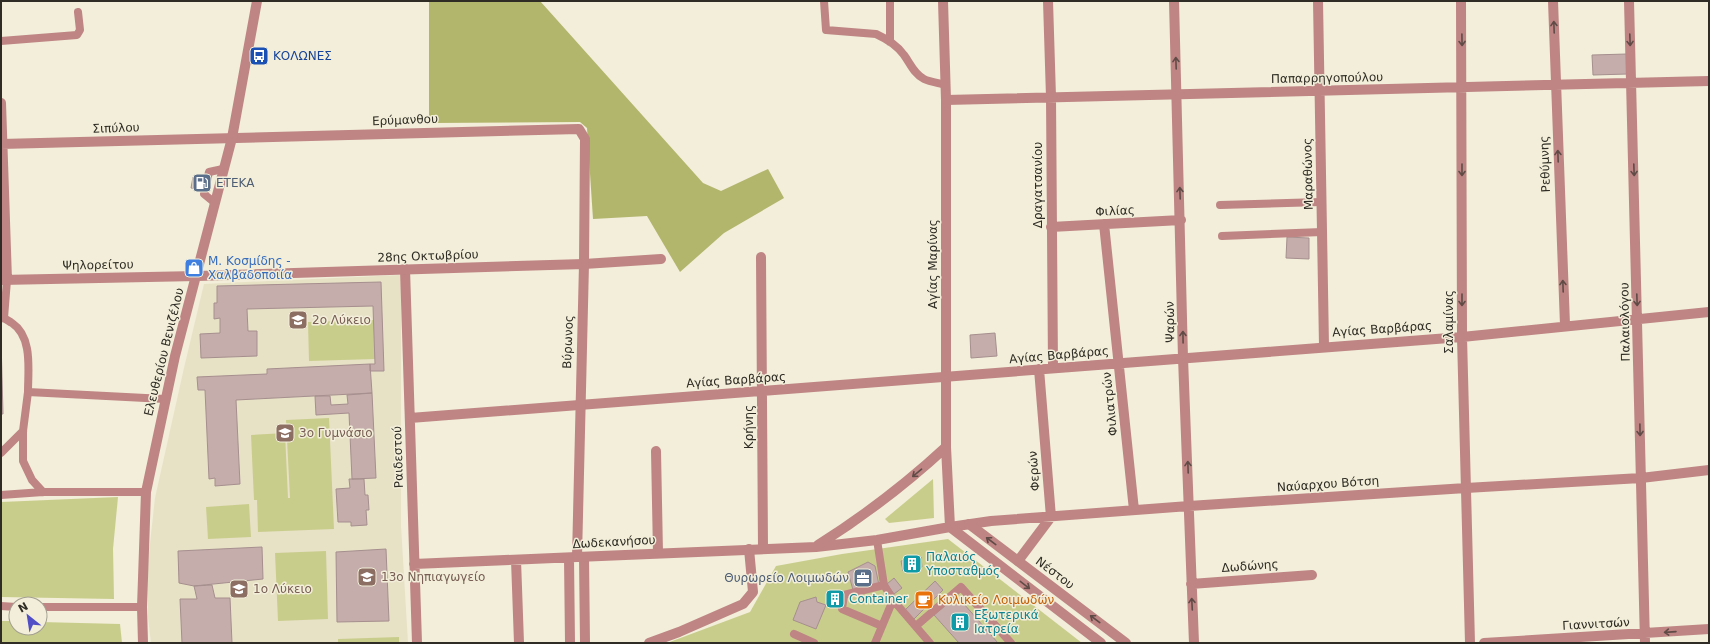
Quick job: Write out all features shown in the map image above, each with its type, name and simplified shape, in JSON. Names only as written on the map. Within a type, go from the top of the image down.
[{"type":"street","name":"Ελευθερίου Βενιζέλου","points":[[143,643],[142,607],[146,492],[175,356],[232,138],[257,1]]},
{"type":"street","name":"Αγίας Μαρίνας","points":[[943,1],[946,84],[946,447],[950,527]]},
{"type":"street","name":"Δραγατσανίου","points":[[1048,1],[1051,97],[1053,368]]},
{"type":"street","name":"Ψαρών","points":[[1174,1],[1181,220],[1183,358],[1194,643]]},
{"type":"street","name":"Μαραθώνος","points":[[1318,1],[1324,346]]},
{"type":"street","name":"Σαλαμίνας","points":[[1461,1],[1462,337],[1470,643]]},
{"type":"street","name":"Ρεθύμνης","points":[[1553,1],[1565,325]]},
{"type":"street","name":"Παλαιολόγου","points":[[1629,1],[1645,639]]},
{"type":"street","name":"Παπαρρηγοπούλου","points":[[946,100],[1709,81]]},
{"type":"street","points":[[1,103],[4,280]]},
{"type":"street","name":"Ερύμανθου","points":[[232,138],[579,129]]},
{"type":"street","name":"Βύρωνος","points":[[570,643],[577,557],[584,264],[585,139],[579,129]]},
{"type":"street","name":"Σιπύλου","points":[[2,144],[232,138]]},
{"type":"street","name":"Φιλίας","points":[[1051,227],[1181,220]]},
{"type":"street","name":"Φιλιατρών","points":[[1104,224],[1134,510]]},
{"type":"street","name":"Κρήνης","points":[[761,256],[763,548]]},
{"type":"street","name":"28ης Οκτωβρίου","points":[[197,276],[584,264],[661,259]]},
{"type":"street","name":"Ραιδεστού","points":[[405,270],[417,643]]},
{"type":"street","name":"Ψηλορείτου","points":[[4,280],[197,276]]},
{"type":"street","name":"Αγίας Βαρβάρας","points":[[410,418],[946,377],[1324,346],[1462,337],[1565,325],[1709,312]]},
{"type":"street","name":"Φερών","points":[[1039,369],[1051,517]]},
{"type":"street","points":[[816,547],[854,523],[891,495],[946,447]]},
{"type":"street","points":[[656,452],[658,553]]},
{"type":"street","name":"Ναύαρχου Βότση","points":[[950,527],[969,524],[1134,510],[1641,478],[1709,470]]},
{"type":"street","points":[[1018,561],[1051,517]]},
{"type":"street","name":"Νέστου","points":[[969,524],[1126,643]]},
{"type":"street","points":[[950,527],[1100,643]]},
{"type":"street","name":"Δωδεκανήσου","points":[[414,564],[763,548],[816,547],[878,540],[950,527]]},
{"type":"street","points":[[649,643],[679,632],[743,604],[753,592],[749,549]]},
{"type":"street","name":"Βύρωνος","points":[[577,557],[585,643]]},
{"type":"street","points":[[516,560],[519,643]]},
{"type":"street","name":"Δωδώνης","points":[[1191,584],[1312,575]]},
{"type":"street","name":"Γιαννιτσών","points":[[1484,643],[1645,639],[1709,629]]},
{"type":"lane","points":[[824,1],[826,30],[876,34],[890,42],[904,54],[912,67],[925,80],[946,84]]},
{"type":"lane","points":[[890,1],[890,42]]},
{"type":"lane","points":[[1,41],[74,36],[79,33],[80,30],[78,12]]},
{"type":"lane","points":[[1220,205],[1321,202]]},
{"type":"lane","points":[[1222,236],[1322,232]]},
{"type":"lane","points":[[4,280],[3,318],[15,325],[28,348],[28,392],[23,431],[23,461],[32,480],[43,492]]},
{"type":"lane","points":[[28,392],[165,399]]},
{"type":"lane","points":[[1,453],[23,431]]},
{"type":"lane","points":[[1,495],[43,492],[146,492]]},
{"type":"lane","points":[[878,540],[884,585],[893,600],[930,643]]},
{"type":"lane","points":[[882,626],[842,609],[844,595],[884,585]]},
{"type":"lane","points":[[916,626],[961,587],[1011,643]]},
{"type":"lane","points":[[875,643],[893,600]]},
{"type":"lane","points":[[48,607],[142,607]]},
{"type":"lane","points":[[794,634],[814,643]]},
{"type":"shaded area","points":[[401,275],[401,526],[408,643],[151,643],[148,617],[148,562],[155,498],[204,284]]},
{"type":"green space","points":[[429,1],[540,1],[703,183],[721,191],[768,169],[784,198],[724,233],[680,272],[647,216],[593,219],[587,128],[580,122],[429,123]]},
{"type":"green space","points":[[374,320],[375,359],[309,361],[308,322]]},
{"type":"green space","points":[[329,418],[334,529],[258,532],[257,500],[254,500],[251,435],[285,433],[288,498],[290,498],[286,420]]},
{"type":"green space","points":[[933,479],[934,518],[889,523],[885,519]]},
{"type":"green space","points":[[118,497],[113,549],[114,599],[48,598],[48,596],[1,597],[1,502]]},
{"type":"green space","points":[[249,504],[251,537],[208,539],[206,507]]},
{"type":"green space","points":[[948,539],[1082,643],[667,643],[750,612],[776,566],[842,554]]},
{"type":"green space","points":[[326,551],[328,619],[278,621],[275,553]]},
{"type":"green space","points":[[1,621],[8,621],[8,636],[48,636],[48,622],[120,624],[122,643],[1,643]]},
{"type":"green space","points":[[399,637],[399,643],[338,643],[338,639]]},
{"type":"building","points":[[1627,54],[1628,74],[1593,75],[1592,55]]},
{"type":"building","points":[[193,177],[204,179],[202,190],[191,188]]},
{"type":"building","points":[[1287,237],[1309,238],[1309,259],[1286,258]]},
{"type":"building","points":[[381,282],[384,371],[370,371],[370,364],[375,364],[373,306],[247,309],[248,331],[257,331],[257,356],[201,358],[200,334],[220,333],[220,318],[214,319],[214,303],[217,303],[217,286]]},
{"type":"building","points":[[995,333],[997,356],[971,358],[970,335]]},
{"type":"building","points":[[1,340],[3,414],[1,414]]},
{"type":"building","points":[[370,364],[372,393],[236,400],[240,484],[215,486],[215,478],[209,479],[205,390],[198,390],[197,377],[267,374],[267,369]]},
{"type":"building","points":[[372,393],[376,478],[352,479],[349,413],[316,415],[315,396],[330,396],[331,405],[348,404],[347,395]]},
{"type":"building","points":[[349,479],[364,479],[365,495],[368,495],[369,510],[366,510],[367,525],[351,526],[351,522],[338,522],[336,489],[350,488]]},
{"type":"building","points":[[262,547],[263,579],[194,586],[179,583],[178,551]]},
{"type":"building","points":[[386,549],[389,621],[337,622],[336,552]]},
{"type":"building","name":"Παλαιός Υποσταθμός","points":[[921,557],[922,567],[903,571],[901,561]]},
{"type":"building","name":"Θυρωρείο Λοιμωδών","points":[[868,562],[875,566],[879,585],[853,590],[848,572]]},
{"type":"building","points":[[894,578],[902,588],[894,594],[887,584]]},
{"type":"building","name":"Κυλικείο Λοιμωδών","points":[[935,581],[943,590],[914,619],[905,610]]},
{"type":"building","points":[[212,585],[215,598],[230,598],[232,643],[182,643],[180,599],[197,599],[194,586]]},
{"type":"building","name":"Container","points":[[841,594],[843,599],[829,604],[827,598]]},
{"type":"building","name":"Εξωτερικά Ιατρεία","points":[[957,596],[998,643],[959,643],[934,615]]},
{"type":"building","points":[[816,597],[817,602],[826,605],[816,629],[793,620],[800,602]]},
{"type":"place","name":"ΚΟΛΩΝΕΣ","points":[[259,56]]},
{"type":"place","name":"ΕΤΕΚΑ","points":[[202,183]]},
{"type":"place","name":"Μ. Κοσμίδης - Χαλβαδοποιία","points":[[194,268]]},
{"type":"place","name":"2ο Λύκειο","points":[[298,320]]},
{"type":"place","name":"3ο Γυμνάσιο","points":[[285,433]]},
{"type":"place","name":"Παλαιός Υποσταθμός","points":[[912,564]]},
{"type":"place","name":"13ο Νηπιαγωγείο","points":[[367,577]]},
{"type":"place","name":"Θυρωρείο Λοιμωδών","points":[[863,578]]},
{"type":"place","name":"1ο Λύκειο","points":[[239,589]]},
{"type":"place","name":"Container","points":[[835,599]]},
{"type":"place","name":"Κυλικείο Λοιμωδών","points":[[924,600]]},
{"type":"place","name":"Εξωτερικά Ιατρεία","points":[[960,622]]}]
